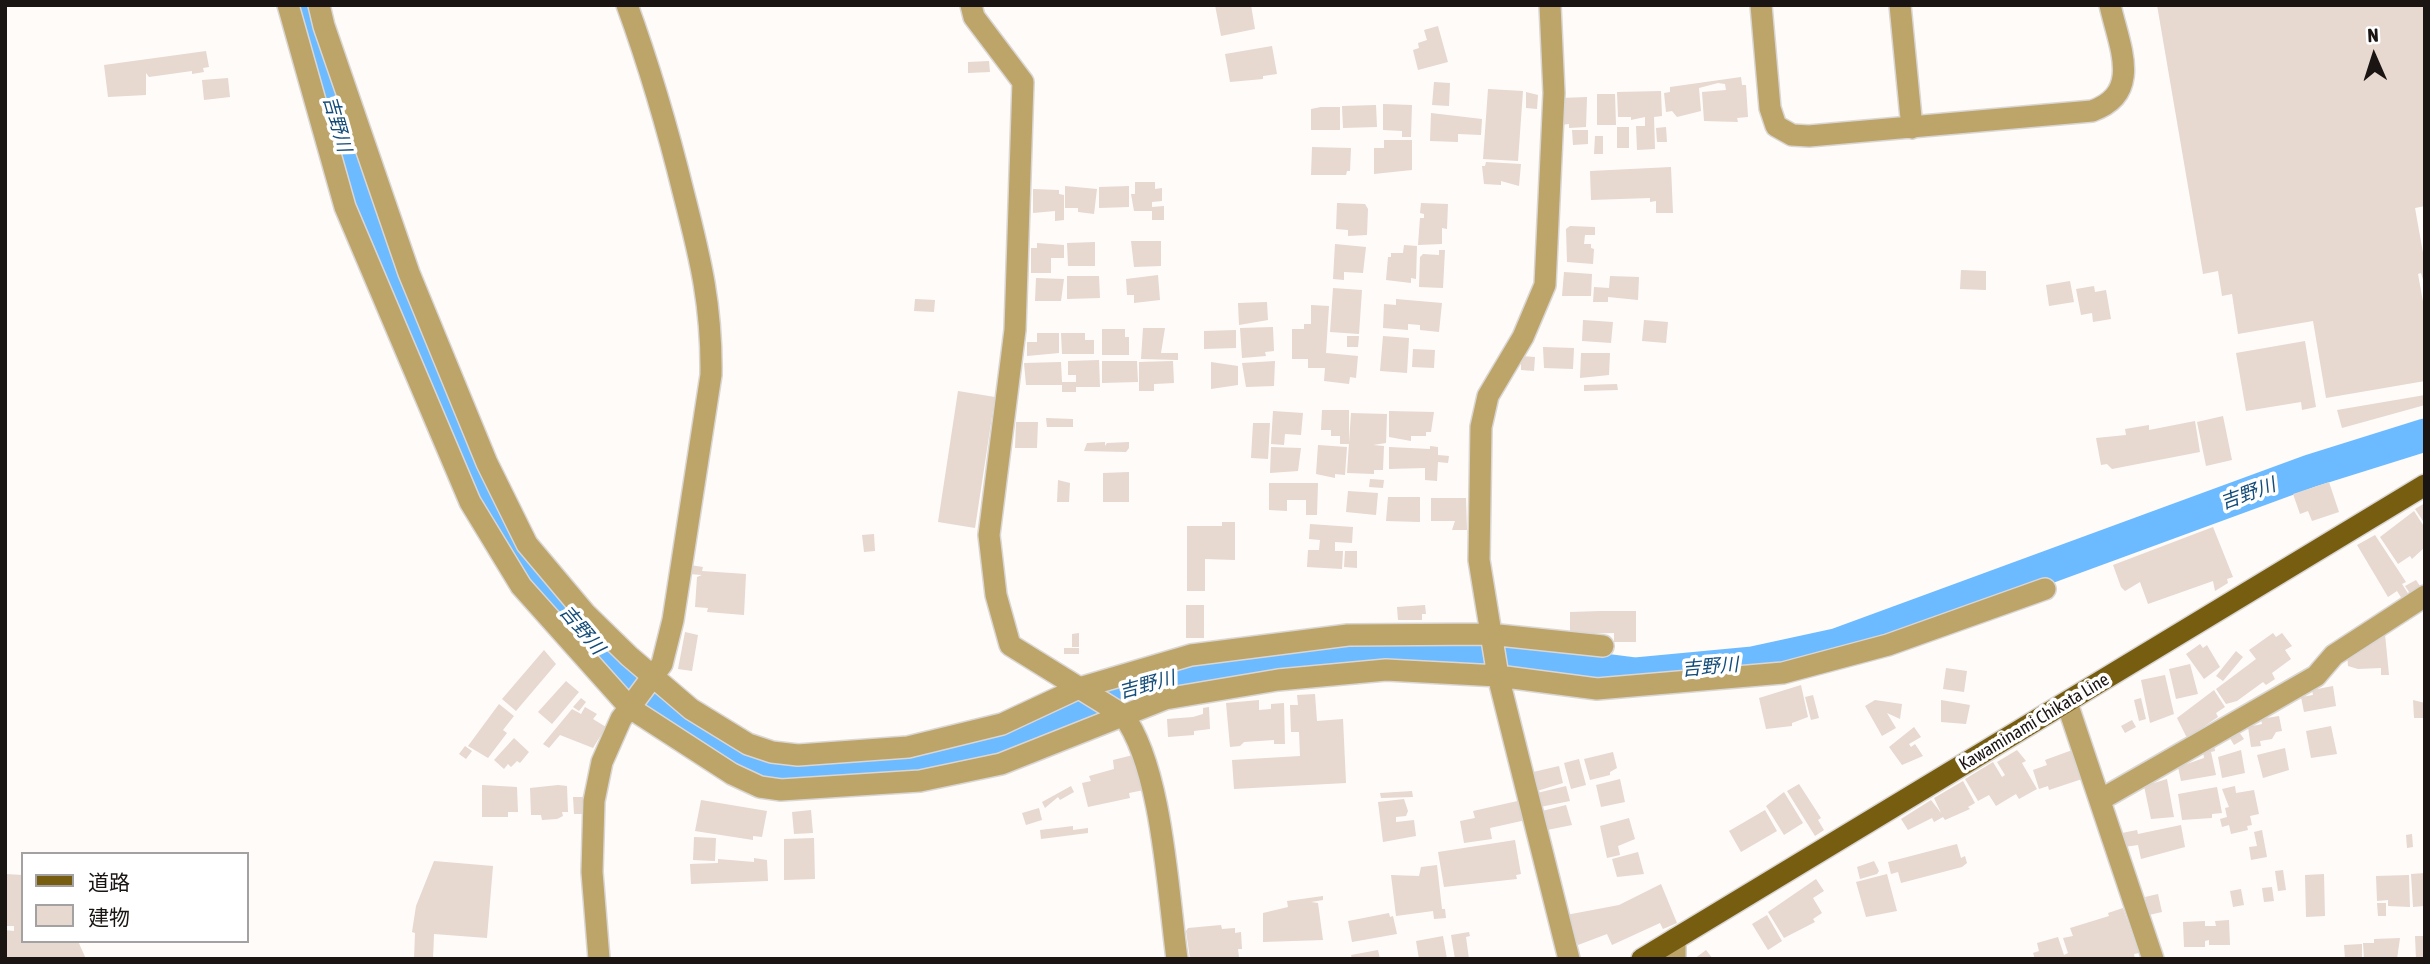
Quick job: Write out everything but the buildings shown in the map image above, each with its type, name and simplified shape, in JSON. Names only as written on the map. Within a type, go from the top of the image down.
[{"type":"main road","name":"Kawaminami Chikata Line","points":[[1642,959],[1675,949],[2067,703],[2425,485]]},
{"type":"street","points":[[288,5],[345,207],[470,502],[521,586],[633,706],[732,774],[760,788],[781,790],[920,781],[988,766],[1118,712],[1166,699],[1278,680],[1386,670],[1498,676],[1597,689],[1783,673],[1888,645],[2045,589]]},
{"type":"street","points":[[319,5],[409,273],[498,486],[527,544],[585,613],[653,680],[691,709],[748,744],[772,752],[798,755],[908,747],[966,736],[1083,690],[1191,655],[1348,635],[1489,634],[1603,646]]},
{"type":"street","points":[[599,959],[592,873],[594,801],[602,762],[613,733],[662,664],[673,620],[711,375],[712,335],[707,285],[659,93],[627,5]]},
{"type":"street","points":[[971,5],[974,17],[1023,82],[1015,330],[989,535],[996,595],[1010,645],[1118,712],[1134,729],[1154,794],[1177,959]]},
{"type":"street","points":[[1550,5],[1554,93],[1545,285],[1523,337],[1488,396],[1481,426],[1479,560],[1498,676],[1569,959]]},
{"type":"street","points":[[1761,5],[1770,108],[1776,126],[1793,135],[1809,136],[2092,111],[2108,106],[2122,91],[2125,74],[2110,5]]},
{"type":"street","points":[[1900,5],[1912,128]]},
{"type":"street","points":[[2100,800],[2316,676],[2326,661],[2425,596]]},
{"type":"street","points":[[2067,703],[2153,959]]},
{"type":"waterway","name":"吉野川","points":[[304,5],[349,167],[437,388],[512,548],[618,673],[692,730],[757,769],[782,771],[871,765],[959,755],[1011,742],[1117,692],[1159,679],[1253,665],[1395,650],[1471,653],[1636,674],[1753,663],[1836,645],[2310,471],[2425,435]]}]
